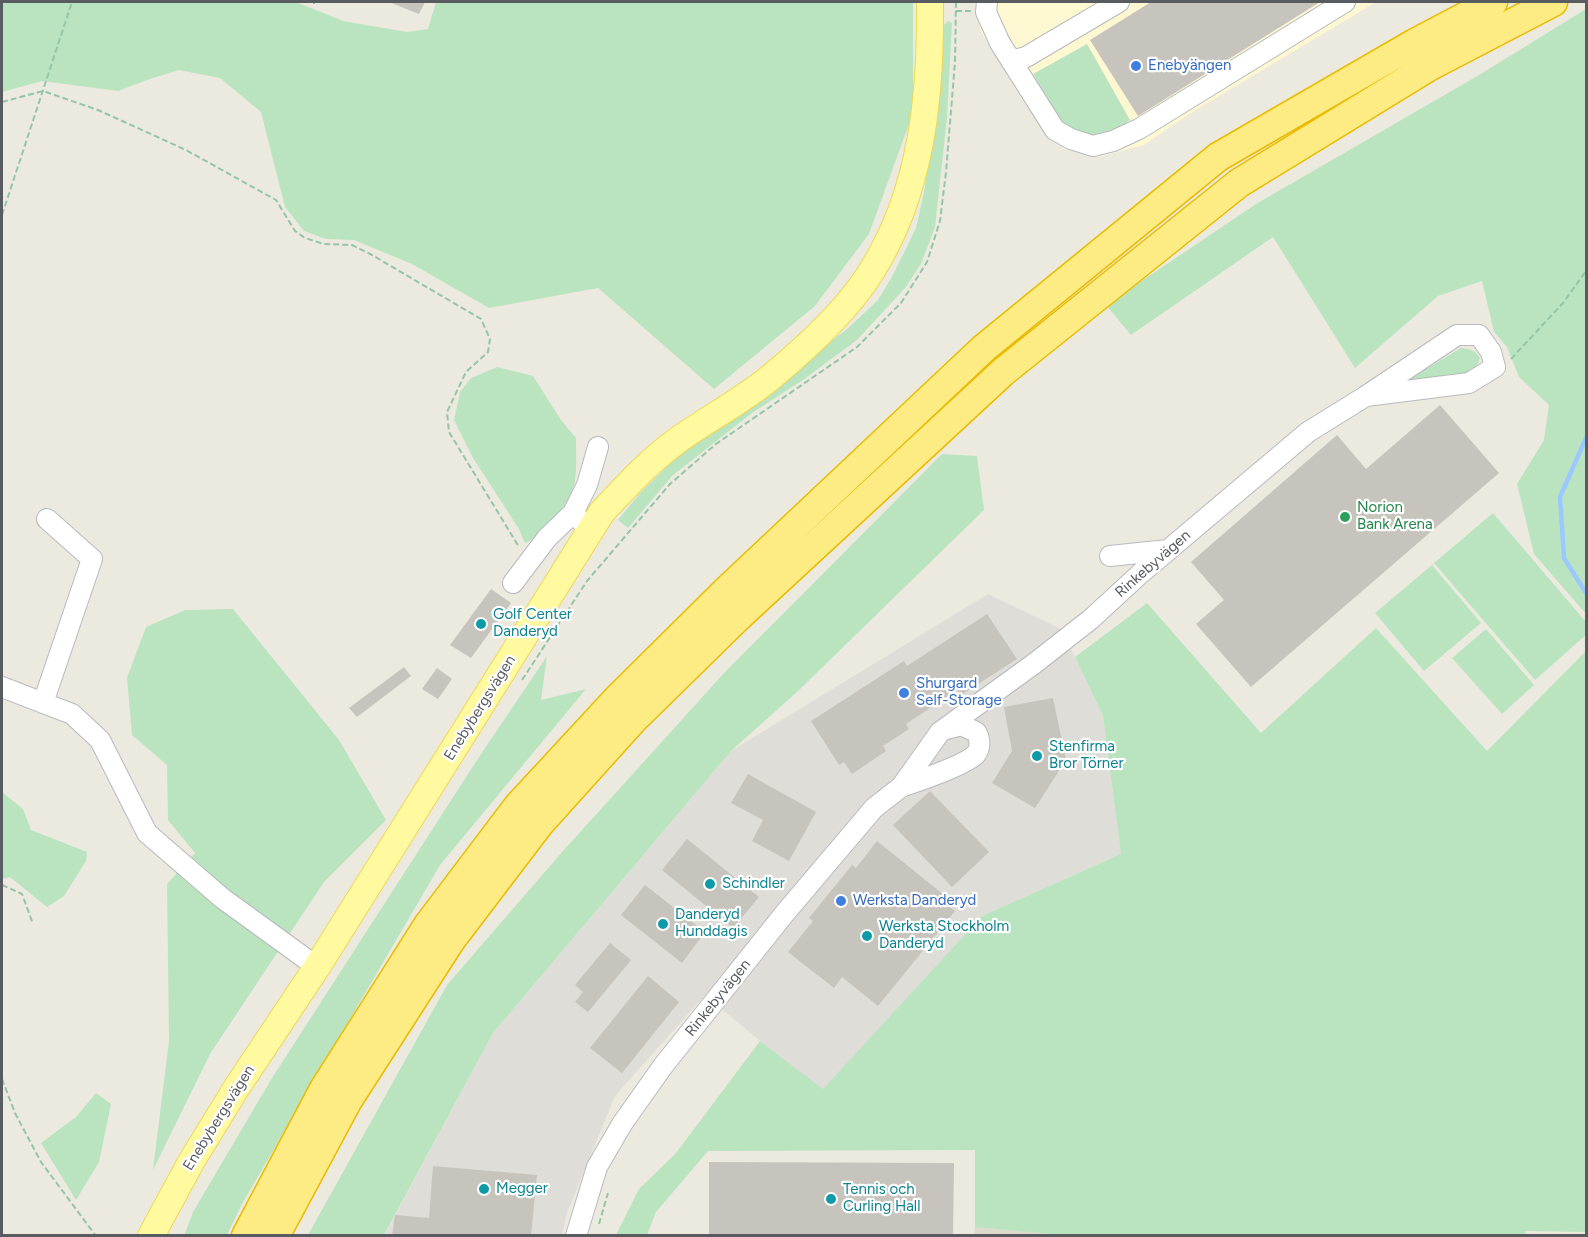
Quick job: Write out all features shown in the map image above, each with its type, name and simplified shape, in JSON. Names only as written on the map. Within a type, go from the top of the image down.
[{"type":"highway","points":[[246,1236],[324,1089],[428,925],[518,806],[617,699],[726,591],[984,348],[1218,157],[1415,43],[1492,2]]},
{"type":"highway","points":[[275,1236],[348,1100],[451,940],[548,814],[632,721],[730,625],[1003,372],[1239,183],[1430,66],[1553,2]]},
{"type":"main road","name":"Enebybergsvägen","points":[[151,1236],[191,1162],[317,968],[581,522],[602,512],[634,477],[673,444],[770,378],[823,329],[870,273],[894,230],[912,179],[925,117],[930,2]]},
{"type":"street","points":[[1011,61],[1026,57],[1119,2]]},
{"type":"street","points":[[987,7],[1000,43],[1055,130],[1071,139],[1093,146],[1113,141],[1139,129],[1345,2]]},
{"type":"street","name":"Rinkebyvägen","points":[[901,787],[940,732],[1091,619],[1168,550],[1308,432],[1456,335],[1479,335],[1491,352],[1494,368],[1486,379],[1366,396]]},
{"type":"street","points":[[513,583],[547,538],[581,522],[587,485],[598,447]]},
{"type":"street","points":[[43,703],[92,559],[47,519]]},
{"type":"street","points":[[1110,556],[1168,550]]},
{"type":"street","points":[[2,687],[72,714],[100,740],[147,834],[222,898],[317,968]]},
{"type":"street","name":"Rinkebyvägen","points":[[576,1236],[597,1167],[622,1124],[663,1066],[785,913],[874,808],[901,787],[967,760],[977,752],[979,736],[969,727],[961,725],[940,732]]},
{"type":"path","points":[[2,215],[72,2]]},
{"type":"path","points":[[516,689],[587,581],[670,484],[716,444],[857,347],[901,303],[927,262],[940,221],[955,62],[956,2]]},
{"type":"path","points":[[956,11],[987,7]]},
{"type":"path","points":[[2,102],[43,91],[98,110],[186,150],[276,200],[295,231],[305,238],[324,244],[352,245],[481,319],[490,339],[488,352],[466,372],[447,412],[449,432],[529,562]]},
{"type":"path","points":[[1486,379],[1506,363],[1563,303],[1587,271]]},
{"type":"path","points":[[2,885],[22,894],[33,924]]},
{"type":"path","points":[[2,1079],[15,1113],[41,1162],[96,1236]]},
{"type":"path","points":[[598,1225],[606,1204],[610,1183]]},
{"type":"shaded area","name":"Enebyängen","points":[[979,2],[1376,2],[1189,114],[1144,145],[1098,157],[1064,149],[1024,103],[980,30]]},
{"type":"shaded area","points":[[988,594],[1061,629],[1103,716],[1121,854],[982,916],[823,1090],[705,995],[615,1096],[567,1213],[562,1235],[384,1236],[493,1033],[731,751]]},
{"type":"shaded area","points":[[975,1227],[1074,1235],[974,1236]]},
{"type":"green space","points":[[2,2],[296,2],[343,21],[407,32],[428,29],[436,2],[913,2],[913,113],[869,234],[815,306],[714,389],[598,288],[489,308],[412,264],[354,240],[326,239],[304,231],[285,207],[261,112],[220,78],[179,70],[118,91],[42,81],[2,92]]},
{"type":"green space","points":[[1586,9],[1586,614],[1534,554],[1517,484],[1544,440],[1549,405],[1519,377],[1507,347],[1494,332],[1482,281],[1438,296],[1355,368],[1273,237],[1131,335],[1106,305],[1256,204],[1479,75]]},
{"type":"green space","points":[[948,21],[952,23],[947,118],[935,227],[922,262],[906,287],[857,340],[803,380],[752,413],[672,476],[628,528],[618,520],[642,491],[682,452],[846,330],[878,300],[916,228],[931,146],[940,29]]},
{"type":"green space","points":[[1087,44],[1130,120],[1110,134],[1098,136],[1079,133],[1063,124],[1033,74]]},
{"type":"green space","points":[[1461,348],[1472,350],[1480,358],[1475,371],[1409,383],[1408,380]]},
{"type":"green space","points":[[497,367],[533,376],[561,420],[576,438],[573,489],[563,508],[548,526],[525,543],[519,529],[473,458],[454,420],[460,392],[471,378]]},
{"type":"green space","points":[[942,454],[977,456],[984,510],[797,692],[731,751],[493,1033],[384,1235],[308,1235],[447,985],[563,851],[725,672]]},
{"type":"green space","points":[[1493,513],[1586,622],[1586,635],[1535,680],[1434,563]]},
{"type":"green space","points":[[1432,565],[1481,623],[1424,671],[1375,613]]},
{"type":"green space","points":[[1147,603],[1261,733],[1376,628],[1487,751],[1586,651],[1586,1232],[1526,1231],[1525,1236],[1074,1236],[975,1227],[975,1150],[708,1151],[656,1212],[647,1235],[616,1235],[639,1189],[676,1153],[760,1041],[823,1089],[982,916],[1121,854],[1103,716],[1075,657]]},
{"type":"green space","points":[[233,609],[339,740],[386,820],[324,882],[210,1054],[153,1170],[169,1041],[167,884],[195,853],[168,820],[167,765],[132,735],[127,678],[146,627],[185,610]]},
{"type":"green space","points":[[1486,629],[1534,685],[1502,714],[1452,658]]},
{"type":"green space","points":[[547,656],[541,700],[586,689],[440,865],[242,1204],[227,1235],[184,1236],[193,1212],[272,1078],[479,757]]},
{"type":"green space","points":[[2,792],[23,809],[31,830],[87,852],[86,861],[64,896],[47,907],[10,877],[2,879]]},
{"type":"green space","points":[[96,1093],[111,1104],[99,1162],[76,1200],[41,1143],[76,1117]]},
{"type":"building","points":[[389,2],[425,2],[419,14]]},
{"type":"building","points":[[1151,2],[1320,2],[1138,116],[1090,40]]},
{"type":"building","name":"Norion Bank Arena","points":[[1440,405],[1499,473],[1251,687],[1196,624],[1224,600],[1191,562],[1337,435],[1366,469]]},
{"type":"building","name":"Golf Center Danderyd","points":[[491,589],[511,603],[471,658],[450,645]]},
{"type":"building","name":"Shurgard Self-Storage","points":[[987,614],[1017,659],[961,695],[957,690],[906,724],[909,729],[883,746],[886,751],[852,774],[844,762],[839,765],[811,721],[904,661],[907,666]]},
{"type":"building","points":[[404,667],[411,676],[357,717],[349,708]]},
{"type":"building","points":[[437,668],[452,679],[438,699],[422,689]]},
{"type":"building","name":"Stenfirma Bror Törner","points":[[1053,698],[1066,760],[1035,808],[992,783],[1012,751],[1004,707]]},
{"type":"building","points":[[748,774],[816,812],[789,861],[752,841],[763,820],[731,803]]},
{"type":"building","points":[[930,791],[989,852],[952,887],[893,825]]},
{"type":"building","name":"Schindler","points":[[687,839],[759,897],[733,928],[662,870]]},
{"type":"building","name":"Werksta Stockholm Danderyd","points":[[877,841],[944,895],[939,899],[955,911],[878,1006],[842,977],[834,988],[788,952],[813,921],[809,918],[852,865],[856,868]]},
{"type":"building","name":"Danderyd Hunddagis","points":[[645,885],[705,932],[682,963],[621,915]]},
{"type":"building","points":[[610,943],[631,960],[588,1012],[575,1002],[583,992],[575,985]]},
{"type":"building","points":[[648,976],[679,1002],[622,1073],[590,1048]]},
{"type":"building","name":"Tennis och Curling Hall","points":[[709,1162],[954,1163],[953,1236],[709,1236]]},
{"type":"building","name":"Megger","points":[[433,1166],[537,1175],[531,1236],[392,1236],[395,1215],[429,1218]]},
{"type":"waterway","points":[[1586,438],[1560,497],[1564,558],[1586,593]]},
{"type":"place","name":"Enebyängen","points":[[1136,66]]},
{"type":"place","name":"Norion Bank Arena","points":[[1345,517]]},
{"type":"place","name":"Golf Center Danderyd","points":[[481,624]]},
{"type":"place","name":"Shurgard Self-Storage","points":[[904,693]]},
{"type":"place","name":"Stenfirma Bror Törner","points":[[1037,756]]},
{"type":"place","name":"Schindler","points":[[710,884]]},
{"type":"place","name":"Werksta Danderyd","points":[[841,901]]},
{"type":"place","name":"Danderyd Hunddagis","points":[[663,924]]},
{"type":"place","name":"Werksta Stockholm Danderyd","points":[[867,936]]},
{"type":"place","name":"Megger","points":[[484,1189]]},
{"type":"place","name":"Tennis och Curling Hall","points":[[831,1199]]}]
